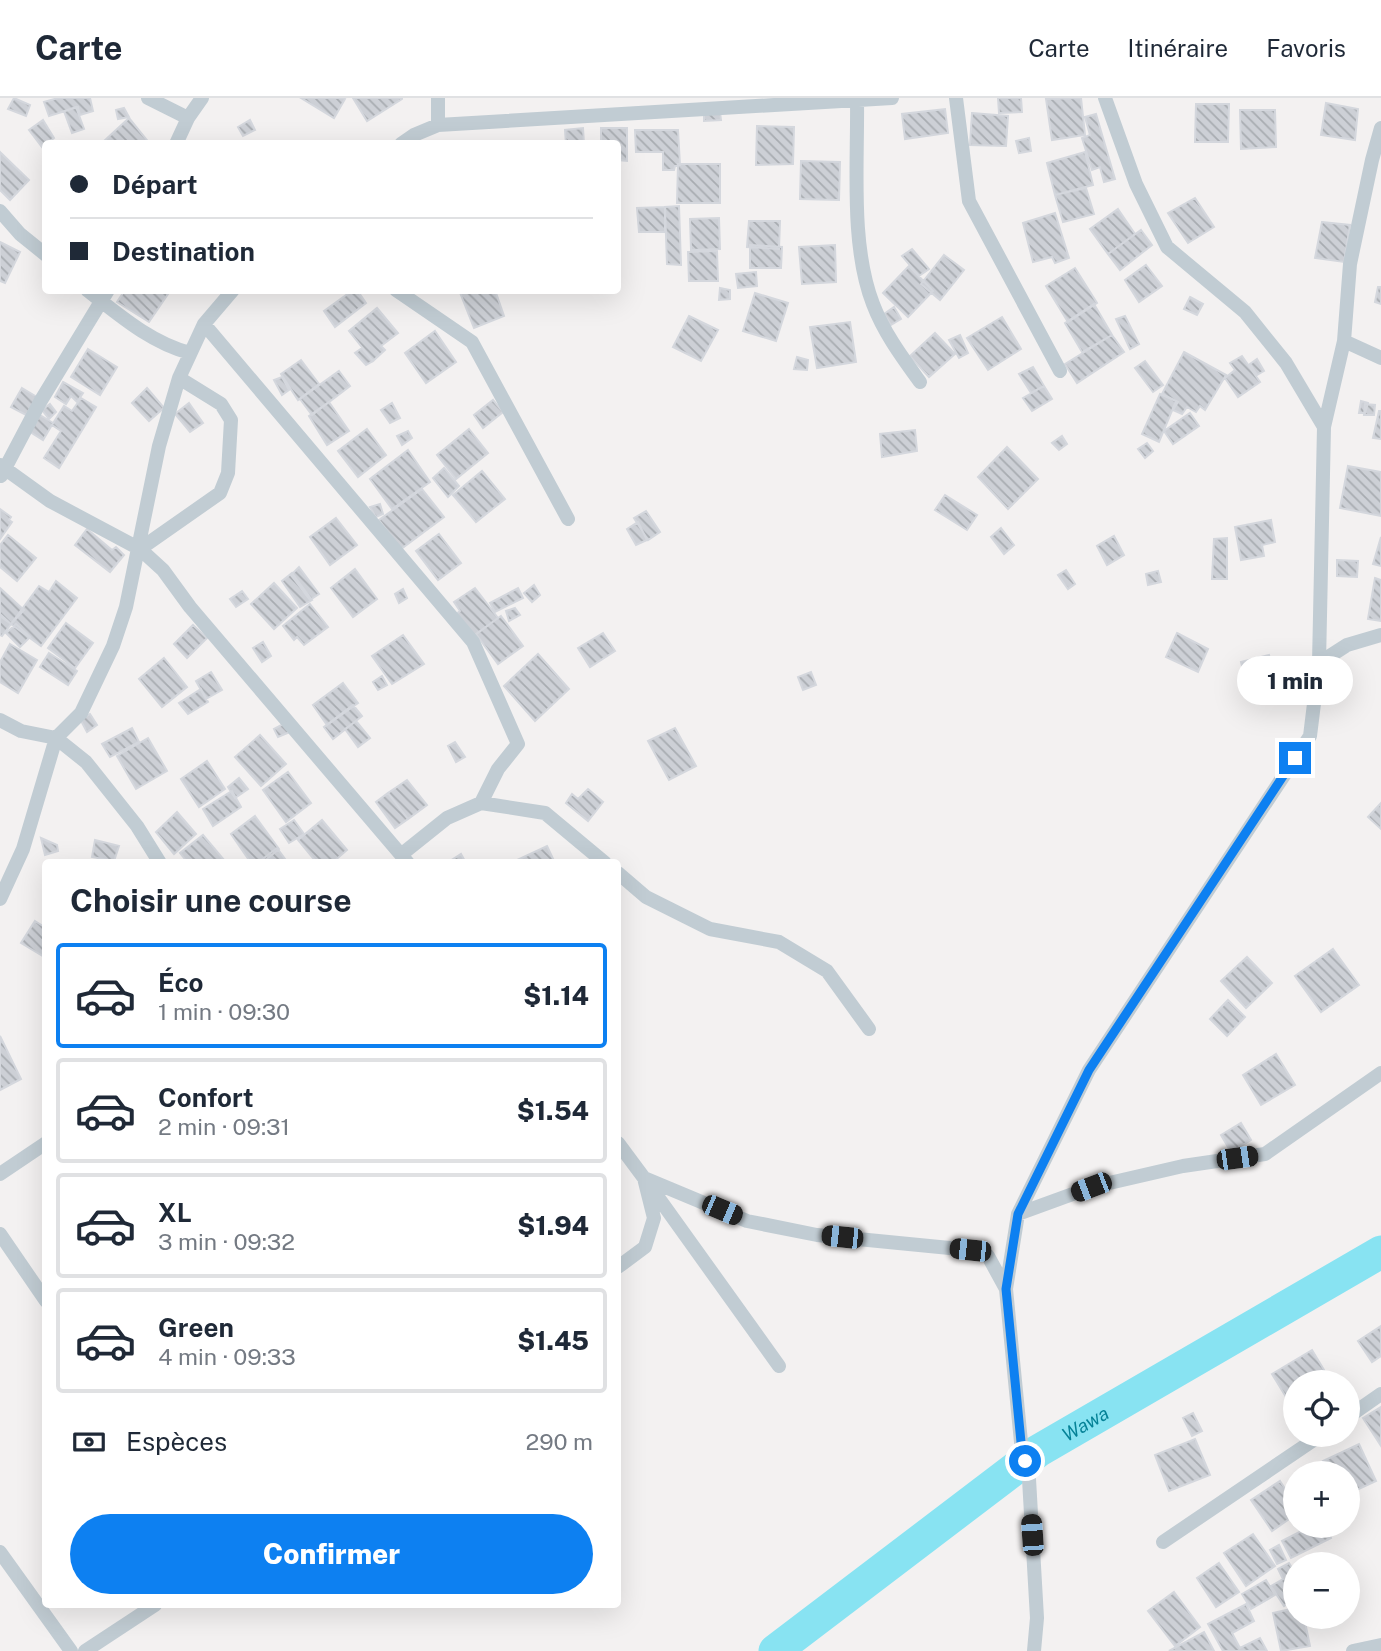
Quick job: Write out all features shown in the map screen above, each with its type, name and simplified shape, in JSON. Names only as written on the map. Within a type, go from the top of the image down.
[{"type":"street","points":[[148,98],[188,118]]},
{"type":"street","points":[[178,140],[188,118],[202,98]]},
{"type":"street","points":[[438,98],[438,125]]},
{"type":"street","points":[[407,140],[438,125],[892,98]]},
{"type":"street","points":[[956,98],[969,201],[1060,372]]},
{"type":"street","points":[[1105,98],[1136,184],[1167,247],[1245,312],[1286,363],[1324,427]]},
{"type":"street","points":[[858,100],[859,243],[864,267],[872,303],[894,346],[920,382]]},
{"type":"street","points":[[1034,1651],[1037,1618],[1029,1479],[1021,1442],[1006,1289],[1018,1214],[1089,1070],[1310,736],[1319,663],[1324,427],[1344,341],[1350,264],[1381,128]]},
{"type":"street","points":[[0,211],[20,234],[42,252]]},
{"type":"street","points":[[0,899],[23,849],[56,738],[81,713],[113,646],[126,607],[159,446],[179,377],[204,324],[230,294]]},
{"type":"street","points":[[402,294],[472,342],[568,519]]},
{"type":"street","points":[[190,353],[174,349],[129,323],[105,296],[46,391],[2,470],[50,501],[140,549],[163,570],[190,607],[405,859],[447,818],[481,803],[545,813],[600,859]]},
{"type":"street","points":[[204,324],[473,642],[518,744],[498,769],[481,803]]},
{"type":"street","points":[[1344,341],[1381,358]]},
{"type":"street","points":[[140,549],[220,493],[228,473],[231,420],[221,404],[179,377]]},
{"type":"street","points":[[1319,663],[1347,645],[1381,635]]},
{"type":"street","points":[[0,720],[21,731],[56,738],[86,762],[136,826],[157,859]]},
{"type":"street","points":[[621,876],[646,897],[710,929],[779,942],[827,971],[869,1029]]},
{"type":"street","points":[[1018,1214],[1091,1187],[1183,1166],[1265,1154],[1381,1073]]},
{"type":"street","points":[[0,1174],[42,1146]]},
{"type":"street","points":[[621,1147],[779,1366]]},
{"type":"street","points":[[644,1178],[747,1221],[817,1235],[970,1250],[988,1256],[1006,1289]]},
{"type":"street","points":[[621,1265],[645,1247],[654,1218],[644,1178]]},
{"type":"street","points":[[0,1234],[42,1295]]},
{"type":"street","points":[[1360,1409],[1381,1394]]},
{"type":"street","points":[[1163,1542],[1303,1447]]},
{"type":"street","points":[[0,1552],[71,1651]]},
{"type":"street","points":[[85,1651],[150,1608]]},
{"type":"street","points":[[1353,1651],[1381,1645]]},
{"type":"building","points":[[14,98],[30,105],[26,116],[8,109]]},
{"type":"building","points":[[58,98],[90,98],[93,111],[80,115],[78,107],[49,116],[44,102]]},
{"type":"building","points":[[301,98],[343,98],[345,99],[334,118]]},
{"type":"building","points":[[353,98],[402,98],[402,99],[367,121]]},
{"type":"building","points":[[998,98],[1021,98],[1022,112],[999,113]]},
{"type":"building","points":[[1081,98],[1085,135],[1052,140],[1046,99]]},
{"type":"building","points":[[1326,103],[1358,109],[1355,140],[1321,135]]},
{"type":"building","points":[[1196,104],[1229,104],[1228,142],[1195,142]]},
{"type":"building","points":[[76,107],[84,129],[72,133],[64,111]]},
{"type":"building","points":[[124,108],[129,117],[118,119],[116,110]]},
{"type":"building","points":[[945,109],[948,133],[905,139],[902,114]]},
{"type":"building","points":[[1240,110],[1275,110],[1276,147],[1241,149]]},
{"type":"building","points":[[720,112],[721,120],[704,121],[704,115]]},
{"type":"building","points":[[972,113],[1008,116],[1006,146],[970,145]]},
{"type":"building","points":[[1096,114],[1115,179],[1104,182],[1100,167],[1092,170],[1082,138],[1090,135],[1085,117]]},
{"type":"building","points":[[129,118],[147,140],[105,140]]},
{"type":"building","points":[[43,120],[54,138],[42,140],[42,147],[29,130]]},
{"type":"building","points":[[250,120],[255,130],[243,136],[238,127]]},
{"type":"building","points":[[757,126],[794,127],[793,164],[756,165]]},
{"type":"building","points":[[583,128],[584,140],[566,140],[565,130]]},
{"type":"building","points":[[601,128],[627,128],[627,161],[621,160],[621,140],[601,140]]},
{"type":"building","points":[[635,130],[678,130],[680,165],[675,166],[674,170],[663,170],[663,152],[636,152]]},
{"type":"building","points":[[1029,138],[1031,151],[1019,153],[1016,141]]},
{"type":"building","points":[[0,152],[29,180],[10,200],[0,190]]},
{"type":"building","points":[[1085,152],[1093,185],[1055,195],[1047,163]]},
{"type":"building","points":[[801,161],[840,162],[839,200],[800,199]]},
{"type":"building","points":[[678,164],[720,164],[720,203],[677,203]]},
{"type":"building","points":[[1086,188],[1094,214],[1063,222],[1055,195]]},
{"type":"building","points":[[1195,198],[1214,227],[1188,243],[1168,213]]},
{"type":"building","points":[[679,206],[681,265],[667,264],[665,207]]},
{"type":"building","points":[[665,207],[665,232],[639,232],[637,208]]},
{"type":"building","points":[[1118,209],[1135,234],[1108,254],[1090,229]]},
{"type":"building","points":[[1055,213],[1069,258],[1055,263],[1052,257],[1033,262],[1023,223]]},
{"type":"building","points":[[719,218],[720,249],[691,250],[690,219]]},
{"type":"building","points":[[749,221],[780,221],[779,249],[747,247]]},
{"type":"building","points":[[1322,222],[1350,225],[1344,262],[1315,258]]},
{"type":"building","points":[[1141,230],[1152,245],[1120,270],[1108,254]]},
{"type":"building","points":[[0,242],[20,252],[5,283],[0,281]]},
{"type":"building","points":[[750,245],[782,247],[781,268],[750,268]]},
{"type":"building","points":[[835,245],[836,282],[802,284],[799,247]]},
{"type":"building","points":[[912,249],[929,269],[919,276],[902,256]]},
{"type":"building","points":[[717,251],[718,281],[689,281],[688,252]]},
{"type":"building","points":[[944,255],[964,270],[940,300],[921,284]]},
{"type":"building","points":[[1146,265],[1162,286],[1139,302],[1125,280]]},
{"type":"building","points":[[909,266],[933,291],[908,317],[883,293]]},
{"type":"building","points":[[1075,268],[1097,303],[1068,322],[1046,286]]},
{"type":"building","points":[[756,272],[757,286],[738,288],[736,274]]},
{"type":"building","points":[[1378,287],[1381,287],[1381,304],[1375,302]]},
{"type":"building","points":[[720,288],[730,290],[730,299],[719,300]]},
{"type":"building","points":[[755,293],[788,303],[776,341],[743,331]]},
{"type":"building","points":[[122,294],[168,294],[149,322],[117,302]]},
{"type":"building","points":[[347,294],[360,294],[366,303],[335,327],[324,311]]},
{"type":"building","points":[[461,294],[496,294],[504,316],[474,328]]},
{"type":"building","points":[[1190,297],[1203,304],[1197,315],[1184,309]]},
{"type":"building","points":[[1094,304],[1112,335],[1082,352],[1065,323]]},
{"type":"building","points":[[894,307],[901,319],[891,325],[884,314]]},
{"type":"building","points":[[377,308],[398,333],[381,346],[385,350],[373,361],[349,331]]},
{"type":"building","points":[[689,316],[718,330],[701,361],[673,347]]},
{"type":"building","points":[[1125,316],[1139,344],[1130,349],[1116,319]]},
{"type":"building","points":[[1002,317],[1021,349],[988,370],[967,338]]},
{"type":"building","points":[[850,322],[856,362],[817,368],[810,327]]},
{"type":"building","points":[[435,331],[456,362],[426,383],[405,353]]},
{"type":"building","points":[[935,333],[955,354],[929,377],[910,356]]},
{"type":"building","points":[[960,335],[968,353],[959,358],[949,340]]},
{"type":"building","points":[[1112,335],[1124,352],[1077,383],[1065,364]]},
{"type":"building","points":[[362,348],[373,361],[366,365],[355,353]]},
{"type":"building","points":[[88,349],[117,367],[100,395],[71,377]]},
{"type":"building","points":[[1184,352],[1226,375],[1205,410],[1200,406],[1196,412],[1187,407],[1182,414],[1173,410],[1178,402],[1162,394]]},
{"type":"building","points":[[1242,356],[1260,382],[1238,397],[1225,378],[1235,370],[1230,363]]},
{"type":"building","points":[[797,357],[808,360],[807,370],[794,369]]},
{"type":"building","points":[[1257,359],[1264,371],[1257,375],[1250,364]]},
{"type":"building","points":[[301,360],[319,384],[298,400],[281,374]]},
{"type":"building","points":[[1145,361],[1163,385],[1153,392],[1135,368]]},
{"type":"building","points":[[1033,367],[1044,386],[1031,393],[1019,374]]},
{"type":"building","points":[[339,371],[350,386],[312,415],[300,399]]},
{"type":"building","points":[[282,377],[289,390],[282,395],[274,380]]},
{"type":"building","points":[[63,382],[83,393],[77,402],[71,396],[66,404],[55,397]]},
{"type":"building","points":[[1044,386],[1052,399],[1032,411],[1023,398]]},
{"type":"building","points":[[22,388],[37,397],[26,415],[11,407]]},
{"type":"building","points":[[147,388],[164,408],[149,421],[132,403]]},
{"type":"building","points":[[1160,394],[1176,401],[1159,442],[1142,434]]},
{"type":"building","points":[[81,398],[96,407],[59,468],[44,458],[61,431],[52,425],[64,406],[72,411]]},
{"type":"building","points":[[493,400],[503,412],[483,428],[474,415]]},
{"type":"building","points":[[1361,401],[1368,403],[1365,413],[1359,413]]},
{"type":"building","points":[[329,402],[349,431],[327,445],[309,416]]},
{"type":"building","points":[[189,403],[203,423],[190,432],[175,414]]},
{"type":"building","points":[[392,403],[400,418],[390,423],[381,410]]},
{"type":"building","points":[[50,404],[56,412],[49,419],[42,410]]},
{"type":"building","points":[[1365,404],[1375,405],[1374,415],[1364,415]]},
{"type":"building","points":[[1381,411],[1381,439],[1373,438]]},
{"type":"building","points":[[1190,413],[1199,426],[1173,444],[1164,431]]},
{"type":"building","points":[[40,415],[53,423],[43,440],[30,432]]},
{"type":"building","points":[[367,429],[386,455],[358,477],[338,451]]},
{"type":"building","points":[[469,429],[488,453],[456,479],[437,455]]},
{"type":"building","points":[[915,430],[917,451],[882,457],[880,434]]},
{"type":"building","points":[[408,431],[412,438],[402,445],[397,436]]},
{"type":"building","points":[[1062,436],[1067,444],[1059,450],[1052,443]]},
{"type":"building","points":[[1147,443],[1153,451],[1145,458],[1138,449]]},
{"type":"building","points":[[1007,447],[1038,479],[1008,509],[978,477]]},
{"type":"building","points":[[408,450],[430,482],[392,509],[370,479]]},
{"type":"building","points":[[1348,466],[1381,472],[1381,516],[1340,508]]},
{"type":"building","points":[[444,468],[459,486],[448,497],[433,478]]},
{"type":"building","points":[[482,471],[505,499],[476,522],[453,495]]},
{"type":"building","points":[[422,489],[444,517],[401,549],[379,520]]},
{"type":"building","points":[[945,495],[977,515],[967,530],[935,510]]},
{"type":"building","points":[[380,504],[383,514],[376,517],[370,507]]},
{"type":"building","points":[[0,509],[11,517],[9,520],[12,522],[0,539]]},
{"type":"building","points":[[646,511],[660,532],[648,540],[634,518]]},
{"type":"building","points":[[336,518],[357,545],[330,565],[310,537]]},
{"type":"building","points":[[1271,520],[1275,542],[1262,545],[1264,556],[1241,560],[1235,527]]},
{"type":"building","points":[[638,522],[647,540],[636,545],[627,529]]},
{"type":"building","points":[[1001,528],[1014,545],[1004,554],[991,537]]},
{"type":"building","points":[[87,529],[112,550],[116,547],[124,555],[110,572],[75,545]]},
{"type":"building","points":[[439,534],[461,563],[438,580],[416,551]]},
{"type":"building","points":[[8,535],[36,558],[17,581],[0,567],[0,545]]},
{"type":"building","points":[[1114,536],[1124,555],[1107,565],[1097,546]]},
{"type":"building","points":[[1381,537],[1381,566],[1373,564]]},
{"type":"building","points":[[1227,538],[1227,579],[1212,579],[1214,539]]},
{"type":"building","points":[[1337,560],[1358,561],[1357,577],[1337,576]]},
{"type":"building","points":[[299,567],[319,594],[310,600],[291,575]]},
{"type":"building","points":[[355,569],[377,599],[353,617],[331,588]]},
{"type":"building","points":[[1066,570],[1075,584],[1068,589],[1058,575]]},
{"type":"building","points":[[1158,571],[1161,582],[1148,585],[1146,574]]},
{"type":"building","points":[[292,573],[312,600],[300,607],[282,581]]},
{"type":"building","points":[[1375,578],[1381,580],[1381,621],[1368,619]]},
{"type":"building","points":[[56,581],[77,598],[41,646],[11,624],[39,586],[49,592]]},
{"type":"building","points":[[274,583],[297,608],[274,629],[251,604]]},
{"type":"building","points":[[534,585],[540,595],[532,602],[524,593]]},
{"type":"building","points":[[0,588],[24,610],[11,624],[0,614]]},
{"type":"building","points":[[475,588],[498,618],[471,638],[455,615],[460,611],[454,602]]},
{"type":"building","points":[[518,588],[523,598],[495,612],[490,603]]},
{"type":"building","points":[[403,589],[407,598],[399,603],[395,594]]},
{"type":"building","points":[[242,591],[248,599],[236,607],[230,599]]},
{"type":"building","points":[[310,604],[328,627],[304,645],[297,637],[294,640],[283,626]]},
{"type":"building","points":[[515,608],[520,615],[509,621],[506,611]]},
{"type":"building","points":[[0,616],[11,624],[2,636],[0,635]]},
{"type":"building","points":[[501,616],[523,646],[498,664],[476,634]]},
{"type":"building","points":[[66,623],[93,643],[75,668],[48,648]]},
{"type":"building","points":[[16,624],[30,637],[20,647],[6,633]]},
{"type":"building","points":[[193,625],[207,638],[187,658],[174,644]]},
{"type":"building","points":[[603,633],[615,651],[590,667],[578,648]]},
{"type":"building","points":[[1177,633],[1208,649],[1198,672],[1166,657]]},
{"type":"building","points":[[403,635],[424,664],[392,684],[372,656]]},
{"type":"building","points":[[263,642],[271,656],[262,662],[253,648]]},
{"type":"building","points":[[10,644],[37,660],[18,693],[0,682],[0,662]]},
{"type":"building","points":[[49,653],[77,671],[68,685],[40,667]]},
{"type":"building","points":[[538,654],[569,689],[535,721],[504,686]]},
{"type":"building","points":[[1269,655],[1276,684],[1248,690],[1241,662]]},
{"type":"building","points":[[164,658],[187,687],[162,707],[139,679]]},
{"type":"building","points":[[211,672],[222,690],[206,699],[196,681]]},
{"type":"building","points":[[811,672],[816,685],[803,690],[798,677]]},
{"type":"building","points":[[382,676],[387,685],[378,690],[373,682]]},
{"type":"building","points":[[343,683],[358,703],[327,725],[313,705]]},
{"type":"building","points":[[201,689],[208,702],[188,714],[179,703]]},
{"type":"building","points":[[353,705],[362,716],[333,739],[324,727]]},
{"type":"building","points":[[90,714],[97,725],[87,732],[80,719]]},
{"type":"building","points":[[356,721],[370,738],[358,747],[345,729]]},
{"type":"building","points":[[285,723],[290,732],[278,737],[274,729]]},
{"type":"building","points":[[132,728],[139,742],[110,757],[102,744]]},
{"type":"building","points":[[675,728],[696,766],[669,780],[648,741]]},
{"type":"building","points":[[260,735],[286,764],[261,786],[235,757]]},
{"type":"building","points":[[148,738],[167,771],[136,789],[117,756]]},
{"type":"building","points":[[455,742],[465,757],[456,762],[448,746]]},
{"type":"building","points":[[207,761],[225,789],[199,807],[181,779]]},
{"type":"building","points":[[288,772],[311,803],[286,822],[263,790]]},
{"type":"building","points":[[239,778],[248,789],[235,798],[228,787]]},
{"type":"building","points":[[407,780],[427,805],[408,819],[388,793]]},
{"type":"building","points":[[588,789],[603,802],[588,821],[566,803],[572,794],[578,799]]},
{"type":"building","points":[[232,791],[241,807],[213,826],[203,809]]},
{"type":"building","points":[[388,793],[408,819],[395,828],[376,802]]},
{"type":"building","points":[[1381,803],[1381,829],[1368,817]]},
{"type":"building","points":[[177,812],[196,834],[174,854],[156,832]]},
{"type":"building","points":[[255,816],[279,849],[267,859],[248,859],[231,834]]},
{"type":"building","points":[[294,820],[304,834],[289,843],[280,829]]},
{"type":"building","points":[[322,820],[347,850],[337,859],[314,859],[298,840]]},
{"type":"building","points":[[203,835],[223,859],[185,859],[180,853]]},
{"type":"building","points":[[41,838],[57,845],[58,851],[45,855]]},
{"type":"building","points":[[95,840],[119,846],[115,859],[92,857]]},
{"type":"building","points":[[547,846],[553,859],[519,859]]},
{"type":"building","points":[[277,848],[285,859],[263,859]]},
{"type":"building","points":[[35,921],[42,925],[42,956],[21,943]]},
{"type":"building","points":[[1333,949],[1359,985],[1321,1012],[1295,976]]},
{"type":"building","points":[[1247,957],[1272,983],[1246,1008],[1221,981]]},
{"type":"building","points":[[1228,1000],[1245,1017],[1227,1036],[1210,1019]]},
{"type":"building","points":[[0,1036],[21,1079],[0,1090]]},
{"type":"building","points":[[1276,1054],[1295,1085],[1261,1105],[1243,1075]]},
{"type":"building","points":[[1241,1123],[1251,1140],[1231,1152],[1221,1135]]},
{"type":"building","points":[[1381,1326],[1381,1356],[1372,1362],[1358,1341]]},
{"type":"building","points":[[1312,1350],[1324,1370],[1283,1370],[1283,1392],[1272,1374]]},
{"type":"building","points":[[1381,1407],[1381,1446],[1363,1418]]},
{"type":"building","points":[[1193,1413],[1202,1431],[1192,1436],[1183,1418]]},
{"type":"building","points":[[1195,1439],[1210,1475],[1169,1491],[1155,1455]]},
{"type":"building","points":[[1360,1446],[1376,1481],[1360,1488],[1360,1461],[1323,1461]]},
{"type":"building","points":[[1280,1481],[1283,1486],[1283,1523],[1272,1531],[1251,1500]]},
{"type":"building","points":[[1253,1534],[1275,1566],[1246,1586],[1224,1553]]},
{"type":"building","points":[[1288,1538],[1331,1538],[1303,1552],[1288,1552],[1282,1541]]},
{"type":"building","points":[[1279,1545],[1283,1561],[1277,1564],[1270,1550]]},
{"type":"building","points":[[1219,1563],[1239,1592],[1216,1607],[1197,1578]]},
{"type":"building","points":[[1283,1566],[1283,1579],[1278,1569]]},
{"type":"building","points":[[1283,1579],[1283,1604],[1271,1586]]},
{"type":"building","points":[[1266,1580],[1275,1595],[1251,1609],[1242,1594]]},
{"type":"building","points":[[1174,1592],[1200,1627],[1175,1646],[1148,1611]]},
{"type":"building","points":[[1246,1604],[1254,1621],[1232,1633],[1240,1648],[1260,1638],[1267,1651],[1223,1651],[1208,1624]]},
{"type":"building","points":[[1283,1611],[1283,1629],[1306,1629],[1310,1646],[1281,1651],[1273,1613]]},
{"type":"building","points":[[1204,1632],[1214,1651],[1169,1651]]},
{"type":"waterway","name":"Wawa","points":[[775,1651],[1038,1451],[1381,1252]]},
{"type":"route","points":[[1025,1461],[1006,1289],[1018,1214],[1089,1070],[1295,758]]}]
